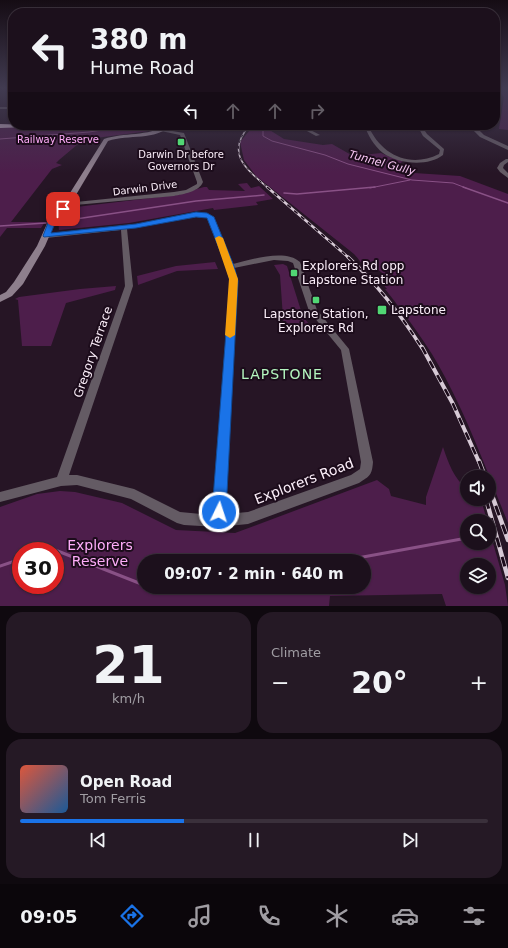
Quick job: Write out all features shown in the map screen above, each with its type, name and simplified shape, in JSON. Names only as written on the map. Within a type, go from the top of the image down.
[{"type":"main road","points":[[0,299],[9,294],[18,284],[46,236],[54,217],[66,205],[106,140],[155,130]]},
{"type":"street","name":"Darwin Drive","points":[[66,205],[174,194],[186,191],[199,185],[200,182],[182,134],[171,130]]},
{"type":"street","points":[[308,130],[318,135]]},
{"type":"street","points":[[368,130],[371,137],[385,152],[393,156],[417,160],[430,160],[440,156],[443,152],[442,150],[426,136],[422,130]]},
{"type":"street","points":[[476,130],[485,138],[508,148]]},
{"type":"street","points":[[508,160],[502,164],[500,169],[508,176]]},
{"type":"street","points":[[46,236],[124,227],[196,214],[209,215],[230,266],[234,281],[218,521]]},
{"type":"street","name":"Gregory Terrace","points":[[61,481],[129,286],[124,227]]},
{"type":"street","name":"Explorers Road","points":[[0,497],[61,481],[82,480],[129,492],[181,518],[218,521],[248,518],[363,475],[367,470],[367,462],[345,349],[313,311],[297,264],[292,259],[286,257],[230,266]]},
{"type":"green space","points":[[501,116],[508,116],[508,130],[500,129]]},
{"type":"green space","name":"Railway Reserve","points":[[0,127],[8,127],[8,130],[157,130],[73,141],[78,144],[56,163],[62,165],[52,169],[11,222],[45,222],[41,228],[7,228],[0,237]]},
{"type":"green space","points":[[250,130],[270,130],[284,139],[323,145],[332,144],[353,156],[381,153],[403,161],[393,170],[399,172],[460,176],[508,194],[508,523],[496,493],[496,470],[487,470],[463,413],[439,365],[380,281],[386,279],[382,272],[366,267],[362,264],[354,254],[256,176],[244,160],[240,142]]},
{"type":"green space","points":[[247,183],[251,188],[259,186],[273,199],[256,202],[258,205],[214,210],[213,208],[129,223],[59,230],[59,223],[63,216],[68,211],[76,207],[176,195],[204,187],[207,187],[209,190],[245,191],[238,184]]},
{"type":"green space","points":[[215,262],[218,269],[177,271],[138,285],[137,276],[176,266]]},
{"type":"green space","points":[[283,264],[287,266],[303,317],[316,332],[284,332],[280,275],[274,265]]},
{"type":"green space","points":[[116,286],[115,290],[66,303],[51,346],[22,346],[18,300],[15,299],[19,297],[80,289]]},
{"type":"green space","name":"Explorers Reserve","points":[[443,447],[449,464],[460,482],[460,506],[483,506],[485,514],[460,514],[460,550],[495,550],[505,585],[508,606],[446,606],[442,594],[330,596],[329,606],[0,606],[0,507],[37,494],[60,491],[75,492],[122,503],[176,530],[235,533],[377,480],[389,489],[391,496],[426,505],[426,497]]},
{"type":"waterway","name":"Tunnel Gully","points":[[0,139],[102,130]]},
{"type":"waterway","name":"Tunnel Gully","points":[[263,130],[263,136],[272,141],[325,155],[348,164],[412,180],[453,183],[466,188]]},
{"type":"waterway","points":[[375,187],[410,180]]},
{"type":"waterway","points":[[284,193],[297,194],[375,187]]},
{"type":"waterway","points":[[370,188],[375,187]]},
{"type":"waterway","name":"Tunnel Gully","points":[[463,187],[508,203]]},
{"type":"waterway","points":[[56,222],[196,201],[264,195]]},
{"type":"waterway","points":[[0,226],[46,223]]},
{"type":"waterway","points":[[371,556],[460,539]]},
{"type":"waterway","points":[[64,554],[137,582]]},
{"type":"waterway","points":[[0,566],[12,562]]},
{"type":"railway","points":[[246,130],[239,144],[241,160],[252,174],[268,188]]},
{"type":"railway","points":[[267,187],[349,258]]},
{"type":"railway","points":[[349,258],[388,300],[422,348]]},
{"type":"railway","points":[[422,347],[453,404],[479,462]]},
{"type":"railway","points":[[479,461],[482,470]]},
{"type":"railway","points":[[488,506],[508,578]]},
{"type":"railway","points":[[496,506],[508,540]]},
{"type":"slow traffic","points":[[219,238],[234,279],[230,335]]},
{"type":"place","name":"Darwin Dr before Governors Dr","points":[[181,142]]},
{"type":"place","name":"Explorers Rd opp Lapstone Station","points":[[294,273]]},
{"type":"place","name":"Lapstone Station, Explorers Rd","points":[[316,300]]},
{"type":"place","name":"Lapstone","points":[[382,310]]},
{"type":"district","name":"LAPSTONE","points":[[282,374]]},
{"type":"route","points":[[63,209],[52,220],[46,236],[136,226],[196,214],[209,215],[230,266],[234,281],[219,512]]}]
